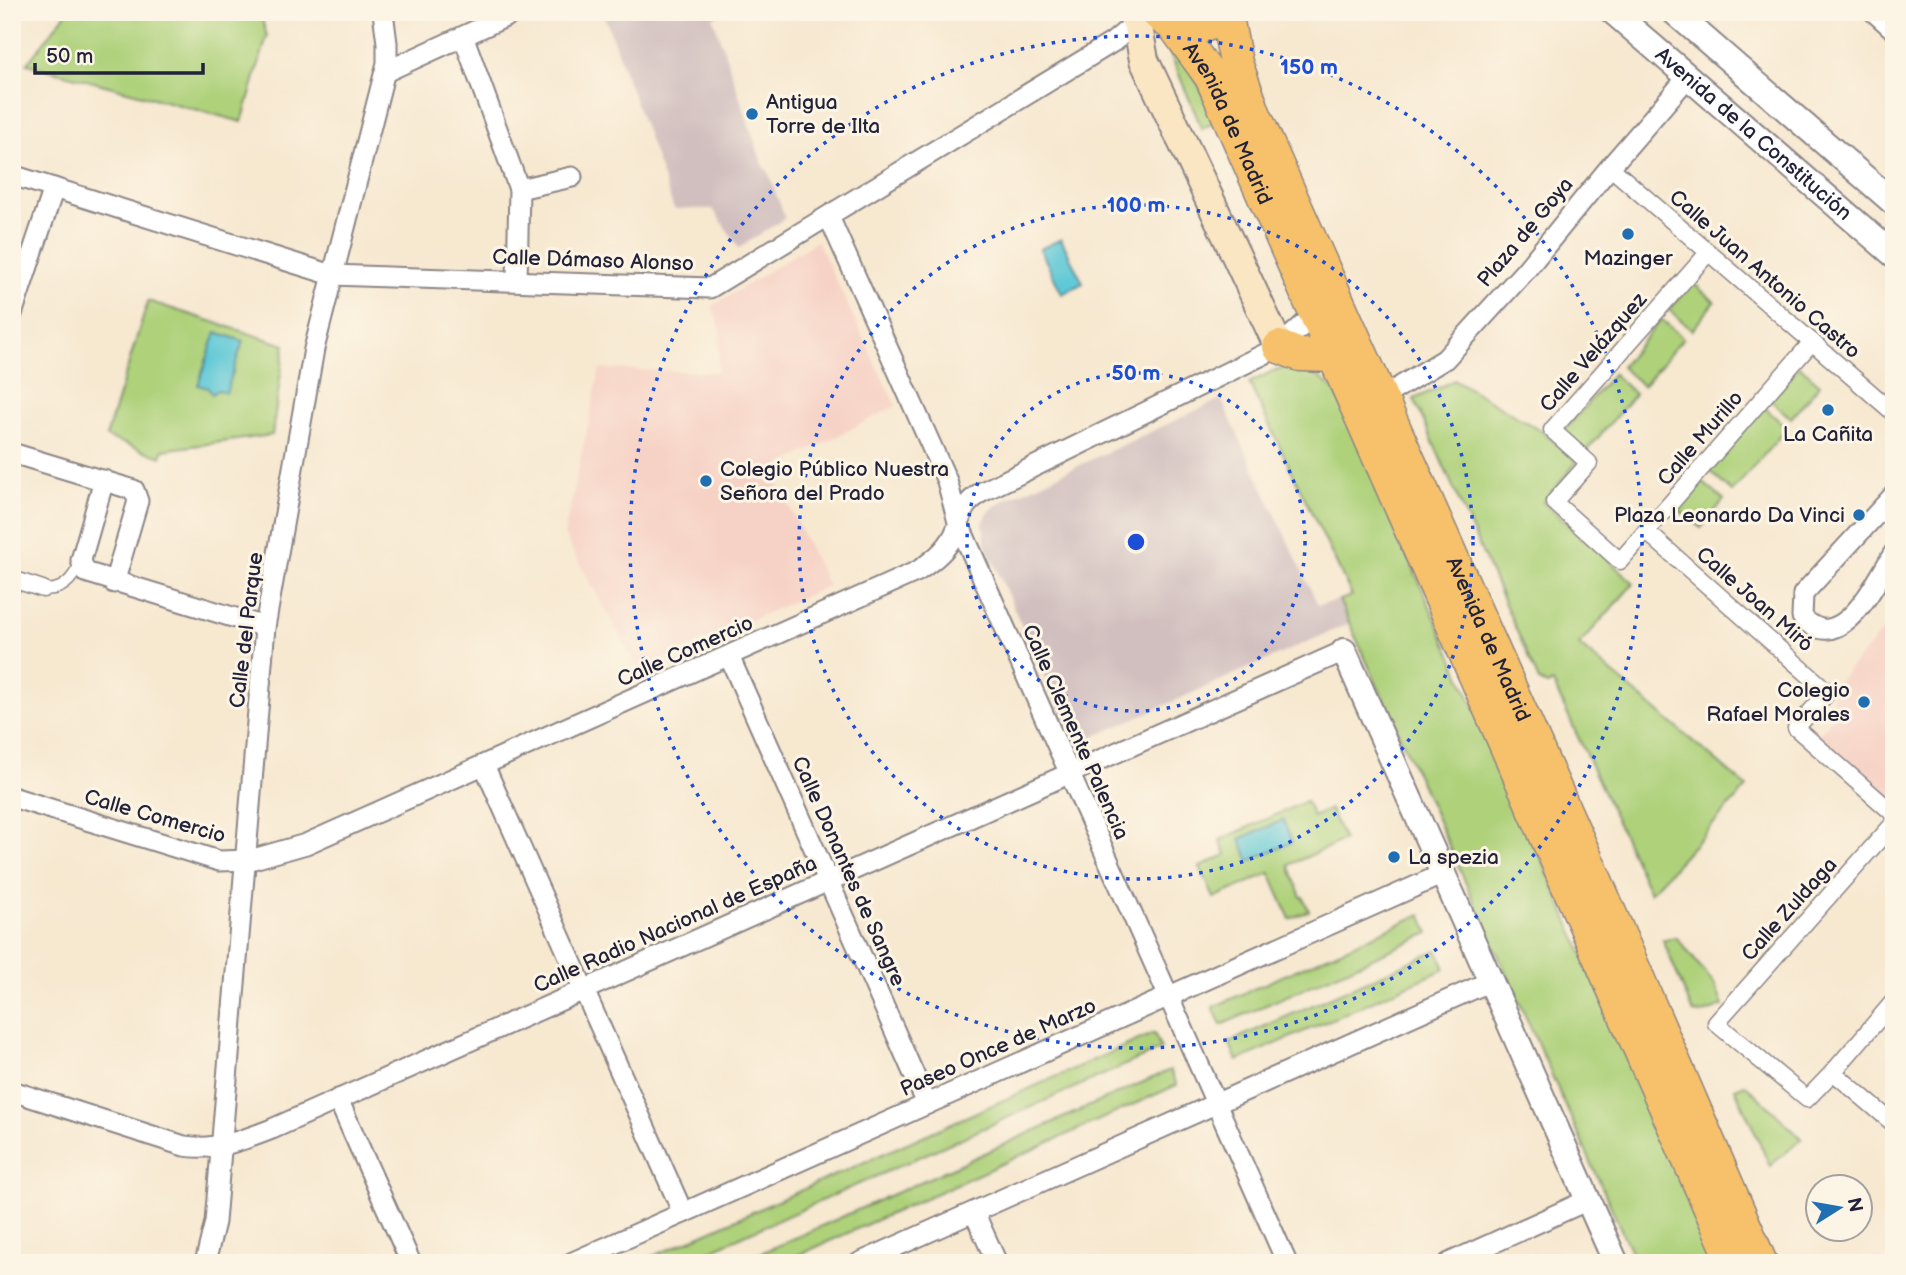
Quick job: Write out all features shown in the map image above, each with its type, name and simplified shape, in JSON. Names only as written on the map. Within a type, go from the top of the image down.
[{"type":"main road","points":[[1149,17],[1187,29],[1201,28],[1213,23],[1226,12]]},
{"type":"main road","name":"Avenida de Madrid","points":[[1226,12],[1236,63],[1255,115],[1595,878],[1761,1263]]},
{"type":"main road","name":"Avenida de Madrid","points":[[1149,17],[1210,77],[1734,1263]]},
{"type":"main road","name":"Avenida de Madrid","points":[[1149,17],[1144,60],[1279,347]]},
{"type":"main road","points":[[1279,347],[1300,355],[1335,356]]},
{"type":"street","name":"Calle del Parque","points":[[205,1263],[215,1222],[223,1145],[265,627],[314,349],[385,72],[387,43],[383,12]]},
{"type":"street","points":[[385,72],[516,12]]},
{"type":"street","name":"Avenida de la Constitución","points":[[1613,12],[1894,255]]},
{"type":"street","name":"Avenida de la Constitución","points":[[1674,12],[1894,203]]},
{"type":"street","points":[[1874,12],[1894,30]]},
{"type":"street","name":"Calle Dámaso Alonso","points":[[12,175],[332,275],[710,288],[830,217],[1149,17]]},
{"type":"street","points":[[464,38],[519,189],[517,280]]},
{"type":"street","name":"Plaza de Goya","points":[[1381,398],[1445,359],[1525,271],[1688,77]]},
{"type":"street","name":"Calle Juan Antonio Castro","points":[[1610,167],[1894,413]]},
{"type":"street","points":[[519,189],[572,177]]},
{"type":"street","points":[[12,314],[54,188]]},
{"type":"street","name":"Calle Clemente Palencia","points":[[830,217],[947,481],[958,522],[1287,1263]]},
{"type":"street","name":"Calle Velázquez","points":[[1619,561],[1554,502],[1589,463],[1552,430],[1708,253]]},
{"type":"street","name":"Calle Comercio","points":[[14,802],[219,861],[246,860],[281,853],[306,844],[918,571],[949,544],[960,515],[968,503],[991,486],[1279,347],[1315,314]]},
{"type":"street","name":"Calle Murillo","points":[[1619,561],[1812,342]]},
{"type":"street","points":[[12,453],[132,488],[138,498],[114,583]]},
{"type":"street","points":[[104,480],[81,560],[83,570],[87,574],[265,627]]},
{"type":"street","points":[[1894,495],[1803,594],[1802,617],[1821,631],[1843,625],[1855,612],[1894,553]]},
{"type":"street","name":"Calle Joan Miró","points":[[1646,531],[1828,692],[1796,729],[1894,814]]},
{"type":"street","points":[[12,579],[43,589]]},
{"type":"street","points":[[1344,651],[1616,1263]]},
{"type":"street","name":"Calle Radio Nacional de España","points":[[12,1091],[184,1146],[223,1145],[256,1135],[1344,651]]},
{"type":"street","name":"Calle Donantes de Sangre","points":[[729,656],[928,1104]]},
{"type":"street","points":[[484,765],[683,1213]]},
{"type":"street","name":"Calle Zuldaga","points":[[1833,1072],[1807,1099],[1716,1023],[1894,823]]},
{"type":"street","name":"Paseo Once de Marzo","points":[[571,1263],[1443,874]]},
{"type":"street","points":[[859,1263],[1491,981]]},
{"type":"street","points":[[1894,1002],[1833,1072],[1894,1124]]},
{"type":"street","points":[[338,1099],[411,1263]]},
{"type":"street","points":[[1449,1263],[1588,1200]]},
{"type":"street","points":[[974,1212],[997,1263]]},
{"type":"lane","points":[[43,589],[57,589],[68,583],[81,560]]},
{"type":"shaded area","points":[[603,12],[723,12],[713,18],[764,169],[767,169],[785,218],[739,248],[713,209],[674,209]]},
{"type":"shaded area","points":[[817,241],[896,406],[771,470],[828,586],[639,670],[564,535],[600,369],[718,372],[720,327],[712,306]]},
{"type":"shaded area","points":[[1221,399],[1318,605],[1339,600],[1350,623],[1075,745],[986,546],[983,524],[987,514],[1005,500]]},
{"type":"shaded area","name":"Colegio Rafael Morales","points":[[1894,618],[1894,804],[1816,738],[1834,716],[1833,687]]},
{"type":"green space","points":[[67,12],[260,12],[267,36],[242,122],[27,64]]},
{"type":"green space","points":[[1169,51],[1177,55],[1191,71],[1207,103],[1215,122],[1202,129]]},
{"type":"green space","points":[[1692,282],[1715,302],[1692,330],[1669,310]]},
{"type":"green space","points":[[148,301],[285,345],[272,435],[163,450],[161,457],[106,437]]},
{"type":"green space","points":[[1661,319],[1683,338],[1643,386],[1621,367]]},
{"type":"green space","points":[[1799,366],[1820,384],[1791,418],[1770,400]]},
{"type":"green space","points":[[1290,367],[1315,375],[1336,393],[1719,1263],[1636,1263],[1339,600],[1352,596],[1249,383],[1273,371]]},
{"type":"green space","points":[[1613,374],[1635,394],[1585,453],[1562,433]]},
{"type":"green space","points":[[1455,380],[1541,431],[1577,462],[1543,502],[1634,583],[1579,645],[1747,787],[1650,893],[1553,683],[1547,685],[1539,681],[1414,399]]},
{"type":"green space","points":[[1764,407],[1787,428],[1732,492],[1709,471]]},
{"type":"green space","points":[[1701,481],[1724,500],[1701,528],[1677,509]]},
{"type":"green space","points":[[1306,801],[1313,817],[1330,809],[1344,840],[1289,865],[1309,911],[1290,919],[1270,873],[1214,898],[1200,867],[1226,855],[1220,840]]},
{"type":"green space","points":[[1421,914],[1429,933],[1221,1025],[1213,1007]]},
{"type":"green space","points":[[1676,937],[1715,985],[1723,1006],[1701,1014],[1693,1013],[1663,940]]},
{"type":"green space","points":[[1437,950],[1445,969],[1237,1061],[1229,1042]]},
{"type":"green space","points":[[1154,1033],[1161,1049],[682,1263],[638,1263]]},
{"type":"green space","points":[[1170,1070],[1177,1085],[781,1263],[739,1263]]},
{"type":"green space","points":[[1745,1084],[1802,1139],[1770,1166],[1735,1088]]},
{"type":"water","points":[[1061,239],[1083,283],[1062,294],[1040,249]]},
{"type":"water","points":[[216,332],[243,341],[226,393],[217,390],[212,394],[208,388],[198,385]]},
{"type":"water","points":[[1283,820],[1292,842],[1249,861],[1240,839]]},
{"type":"place","name":"Antigua Torre de Ilta","points":[[752,114]]},
{"type":"place","name":"Mazinger","points":[[1628,234]]},
{"type":"place","name":"La Cañita","points":[[1828,410]]},
{"type":"place","name":"Colegio Público Nuestra Señora del Prado","points":[[706,481]]},
{"type":"place","name":"Plaza Leonardo Da Vinci","points":[[1859,515]]},
{"type":"place","name":"Colegio Rafael Morales","points":[[1864,702]]},
{"type":"place","name":"La spezia","points":[[1394,857]]}]
